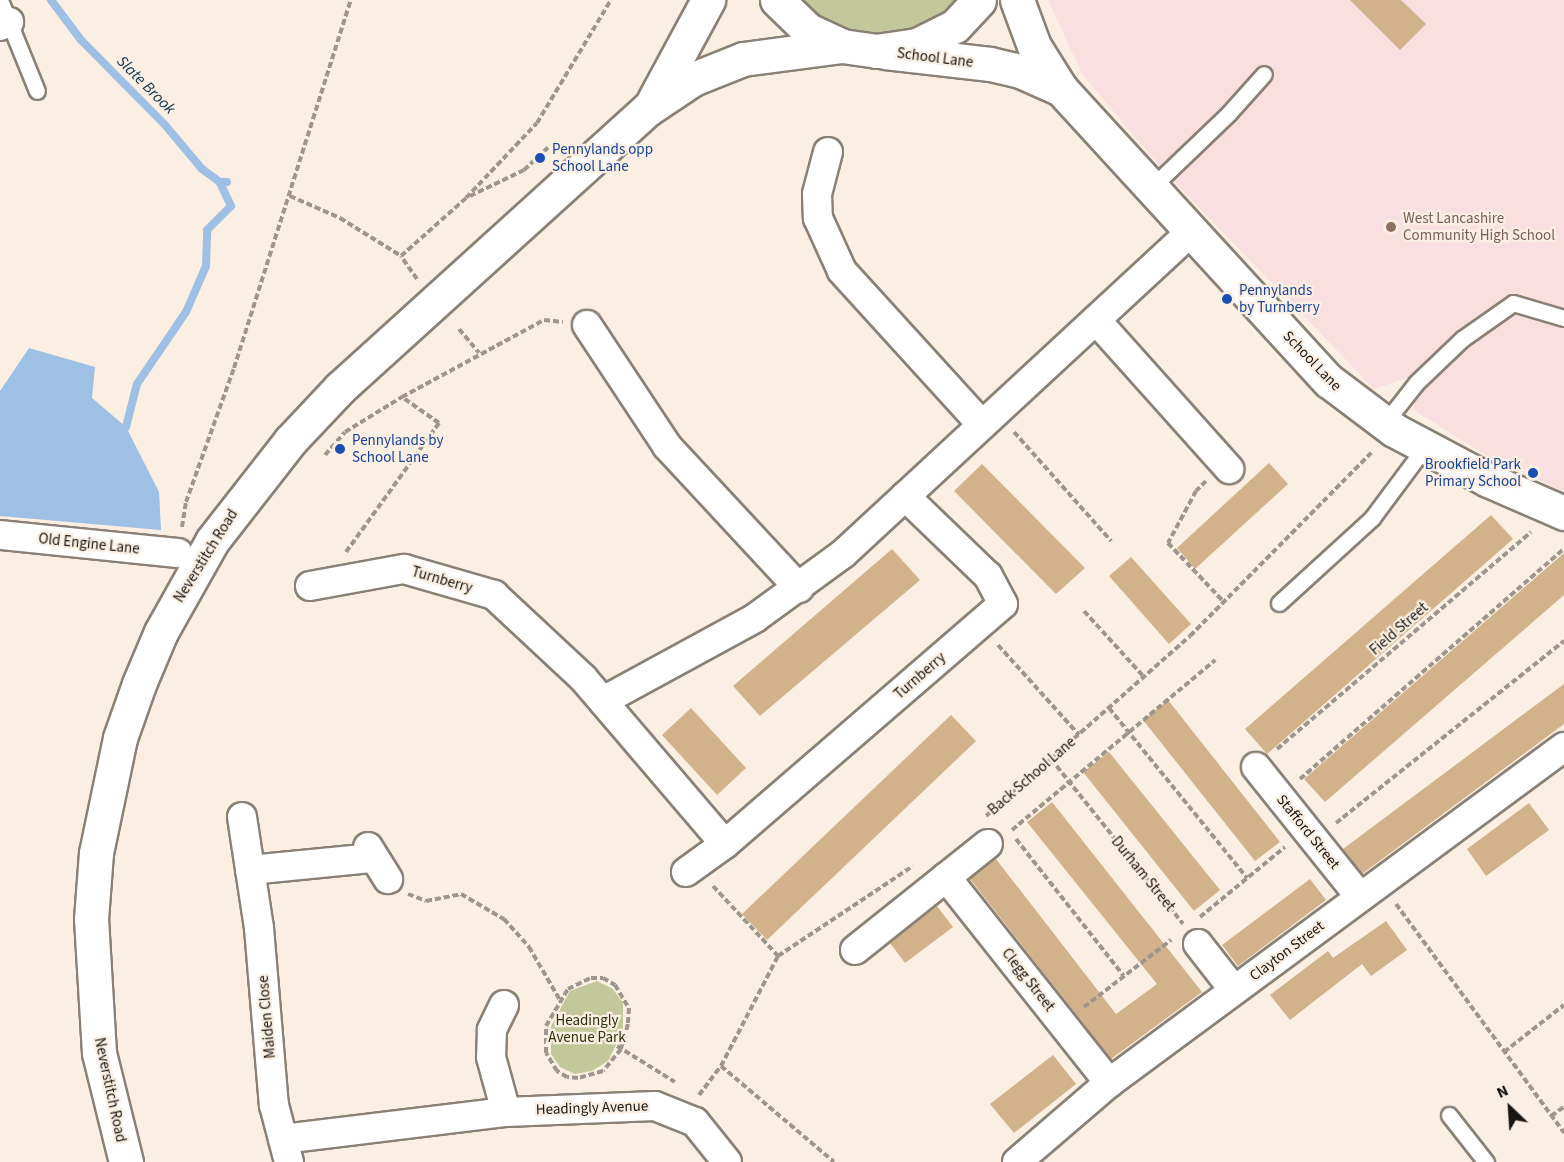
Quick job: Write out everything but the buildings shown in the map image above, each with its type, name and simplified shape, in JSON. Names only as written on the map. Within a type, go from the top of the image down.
[{"type":"main road","name":"Neverstitch Road","points":[[648,109],[708,0]]},
{"type":"main road","points":[[777,0],[807,30],[842,46],[876,51],[917,45],[955,26],[979,0]]},
{"type":"main road","name":"School Lane","points":[[1017,0],[1034,46],[1061,89],[1153,186],[1329,381],[1389,427],[1425,447],[1560,511]]},
{"type":"main road","name":"Neverstitch Road","points":[[126,1162],[99,1053],[91,918],[96,853],[117,750],[161,632],[219,531],[297,434],[436,298],[648,109],[693,79],[743,59],[842,46]]},
{"type":"main road","name":"School Lane","points":[[876,51],[990,64],[1020,71],[1061,89]]},
{"type":"street","points":[[828,152],[817,194],[818,218],[842,271],[989,418]]},
{"type":"street","points":[[603,701],[755,618],[799,588],[905,496],[1192,231]]},
{"type":"street","points":[[1096,320],[1226,466]]},
{"type":"street","points":[[587,325],[667,446],[799,588]]},
{"type":"street","name":"Turnberry","points":[[686,872],[725,844],[1003,604],[988,576],[905,496]]},
{"type":"street","name":"Old Engine Lane","points":[[0,535],[178,553]]},
{"type":"street","name":"Turnberry","points":[[318,584],[404,569],[494,595],[603,701],[725,844]]},
{"type":"street","name":"Clayton Street","points":[[1029,1158],[1109,1083],[1370,889],[1559,761]]},
{"type":"street","name":"Stafford Street","points":[[1256,768],[1315,841],[1370,889]]},
{"type":"street","name":"Maiden Close","points":[[242,817],[260,927],[274,1105],[286,1151]]},
{"type":"street","points":[[855,950],[946,877],[994,831]]},
{"type":"street","points":[[250,870],[376,861]]},
{"type":"street","name":"Clegg Street","points":[[946,877],[1109,1083]]},
{"type":"street","points":[[1198,944],[1234,990]]},
{"type":"street","points":[[506,1112],[491,1057],[492,1030],[507,1003]]},
{"type":"street","name":"Headingly Avenue","points":[[286,1151],[506,1112],[655,1106],[695,1122],[727,1162]]},
{"type":"lane","points":[[3,16],[37,91]]},
{"type":"lane","points":[[1153,186],[1229,113],[1264,74]]},
{"type":"lane","points":[[1389,427],[1416,383],[1462,339],[1514,303],[1564,318]]},
{"type":"lane","points":[[1279,603],[1372,518],[1425,447]]},
{"type":"lane","points":[[1449,1115],[1486,1162]]},
{"type":"path","points":[[178,553],[186,502],[290,196],[351,0]]},
{"type":"path","points":[[401,256],[466,198],[537,123],[611,0]]},
{"type":"path","points":[[466,198],[524,170],[549,147]]},
{"type":"path","points":[[290,196],[340,218],[401,256],[419,282]]},
{"type":"path","points":[[325,455],[345,432],[479,353],[544,320],[587,325]]},
{"type":"path","points":[[459,329],[479,353]]},
{"type":"path","points":[[318,584],[439,423],[402,398]]},
{"type":"path","points":[[989,418],[1112,541]]},
{"type":"path","name":"Back School Lane","points":[[994,831],[1051,759],[1224,602],[1389,427]]},
{"type":"path","points":[[1224,602],[1168,543],[1196,492],[1226,466]]},
{"type":"path","name":"Field Street","points":[[1256,768],[1560,511]]},
{"type":"path","points":[[1279,797],[1564,549]]},
{"type":"path","points":[[1084,611],[1144,677]]},
{"type":"path","points":[[979,625],[1079,735]]},
{"type":"path","points":[[1315,841],[1564,640]]},
{"type":"path","points":[[1124,976],[994,831],[1069,781],[1215,660]]},
{"type":"path","points":[[1109,708],[1247,878]]},
{"type":"path","name":"Durham Street","points":[[1051,759],[1198,944]]},
{"type":"path","points":[[376,861],[414,898],[426,901],[461,894],[504,919],[529,947],[560,1000]]},
{"type":"path","points":[[695,1122],[699,1094],[721,1066],[778,956],[915,864]]},
{"type":"path","points":[[686,872],[717,888],[733,912],[778,956]]},
{"type":"path","points":[[1370,889],[1504,1052],[1564,1133]]},
{"type":"path","points":[[591,978],[603,978],[615,985],[628,1008],[619,1047],[603,1071],[591,1076],[578,1078],[557,1071],[545,1042],[546,1026],[568,989],[591,978]]},
{"type":"path","points":[[1504,1052],[1564,1005]]},
{"type":"path","points":[[619,1047],[681,1084]]},
{"type":"path","points":[[721,1066],[834,1162]]},
{"type":"path","points":[[690,1089],[699,1094]]},
{"type":"path","points":[[1551,1116],[1564,1107]]},
{"type":"shaded area","name":"West Lancashire Community High School","points":[[1048,0],[1564,0],[1564,492],[1484,454],[1415,411],[1407,378],[1374,389],[1162,169],[1082,74]]},
{"type":"green space","points":[[798,0],[960,0],[927,26],[894,36],[859,34],[826,22]]},
{"type":"green space","name":"Headingly Avenue Park","points":[[597,981],[613,989],[623,1003],[623,1031],[608,1061],[592,1071],[575,1074],[560,1067],[551,1054],[551,1026],[570,991]]},
{"type":"water","points":[[29,348],[95,367],[92,398],[126,427],[159,492],[161,530],[0,516],[0,391]]},
{"type":"waterway","name":"Slate Brook","points":[[51,0],[81,40],[165,125],[202,169],[220,182],[227,182]]},
{"type":"waterway","points":[[126,427],[137,384],[186,312],[206,266],[207,230],[231,206],[220,182]]},
{"type":"place","name":"Pennylands opp School Lane","points":[[540,158]]},
{"type":"place","name":"West Lancashire Community High School","points":[[1391,227]]},
{"type":"place","name":"Pennylands by Turnberry","points":[[1227,299]]},
{"type":"place","name":"Pennylands by School Lane","points":[[340,449]]},
{"type":"place","name":"Brookfield Park Primary School","points":[[1533,473]]}]
